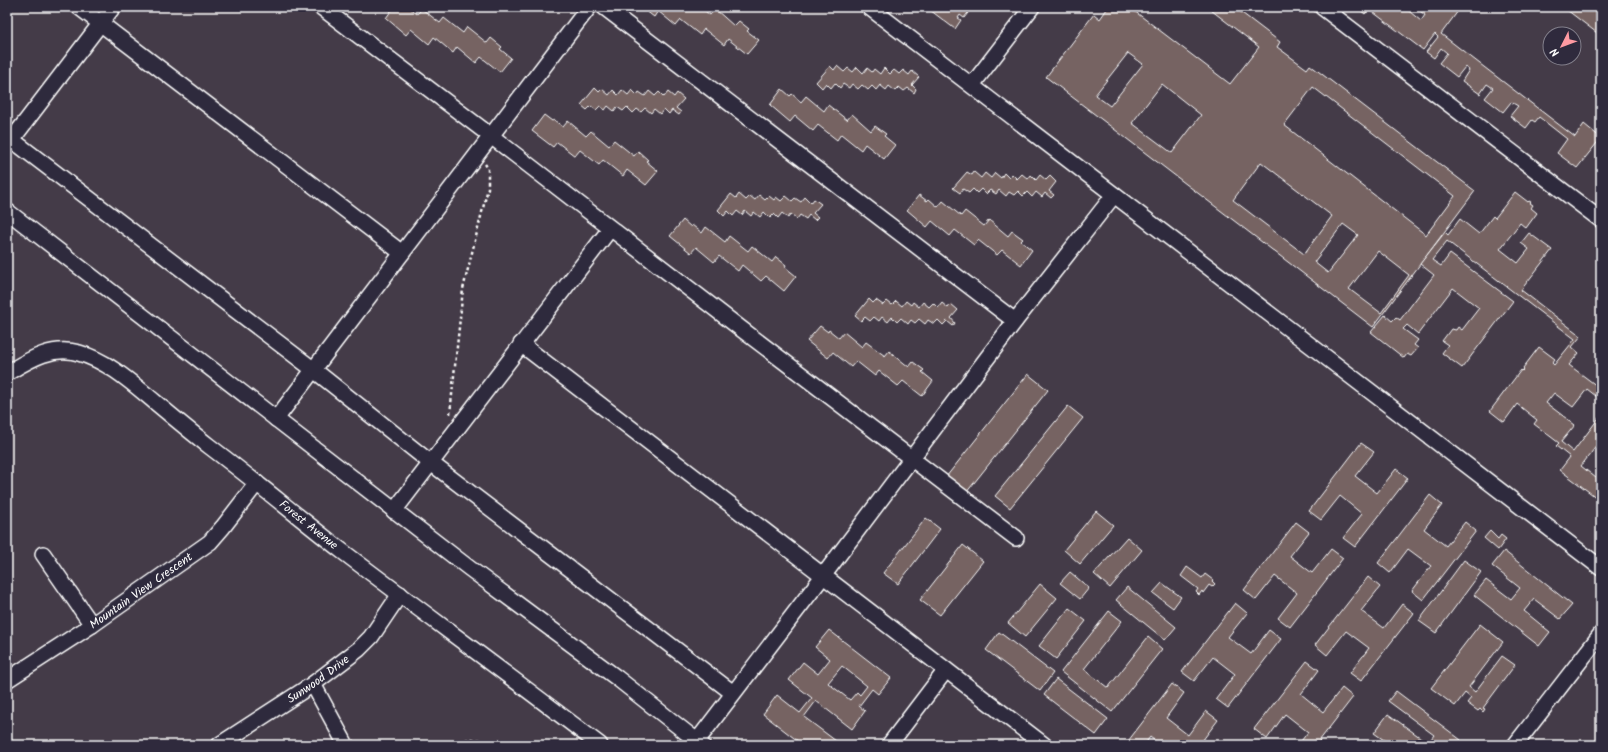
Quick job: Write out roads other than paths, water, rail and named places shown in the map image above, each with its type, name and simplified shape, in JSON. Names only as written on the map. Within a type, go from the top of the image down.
[{"type":"street","points":[[79,7],[402,253]]},
{"type":"street","points":[[113,7],[8,141],[314,370],[431,463],[734,694]]},
{"type":"street","points":[[321,7],[1016,538]]},
{"type":"street","points":[[276,419],[589,7]]},
{"type":"street","points":[[604,7],[1015,321]]},
{"type":"street","points":[[869,7],[1225,278],[1601,568]]},
{"type":"street","points":[[972,85],[1032,7]]},
{"type":"street","points":[[1322,7],[1601,220]]},
{"type":"street","points":[[7,211],[394,511],[617,678],[700,743],[734,694],[912,460],[1015,321],[1114,195]]},
{"type":"street","points":[[394,511],[610,229]]},
{"type":"street","points":[[521,344],[1044,745]]},
{"type":"street","name":"Forest Avenue","points":[[7,373],[36,356],[48,352],[68,351],[94,358],[137,388],[191,433],[340,549],[600,745]]},
{"type":"street","name":"Mountain View Crescent","points":[[7,680],[92,625],[210,542],[257,483]]},
{"type":"street","points":[[43,554],[92,625]]},
{"type":"street","name":"Sunwood Drive","points":[[219,745],[313,684],[359,649],[371,637],[400,594]]},
{"type":"street","points":[[1515,745],[1601,634]]},
{"type":"street","points":[[889,745],[946,670]]},
{"type":"street","points":[[313,684],[346,745]]}]
